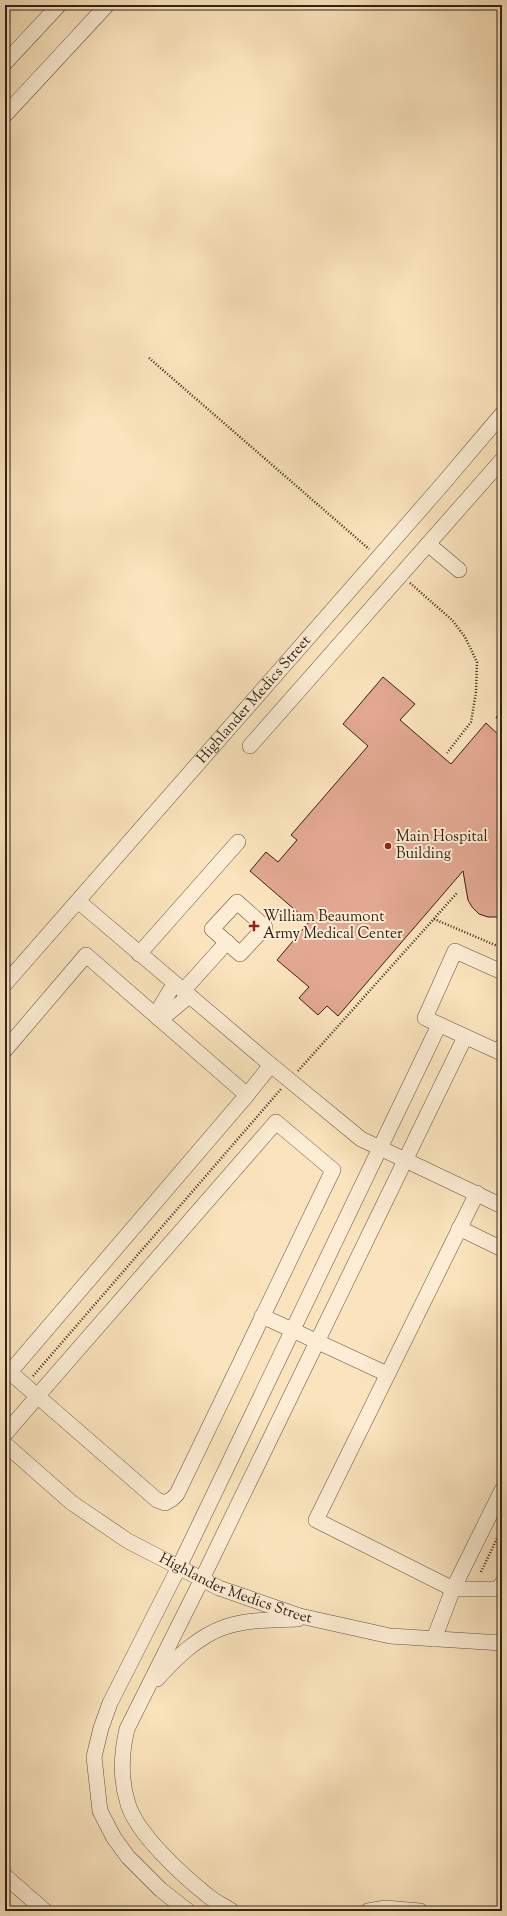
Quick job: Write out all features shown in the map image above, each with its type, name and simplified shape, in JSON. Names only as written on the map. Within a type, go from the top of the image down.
[{"type":"street","points":[[5,63],[59,5]]},
{"type":"street","points":[[5,114],[107,5]]},
{"type":"street","name":"Highlander Medics Street","points":[[5,984],[379,557],[502,414]]},
{"type":"street","points":[[250,746],[428,544],[501,465]]},
{"type":"street","points":[[428,544],[459,570]]},
{"type":"street","points":[[139,954],[238,842]]},
{"type":"street","points":[[78,901],[139,954],[361,1139],[502,1206]]},
{"type":"street","points":[[159,1016],[160,1009],[182,990],[227,942]]},
{"type":"street","points":[[502,972],[455,951],[425,1018],[499,1052],[502,1046]]},
{"type":"street","points":[[5,1050],[86,955],[159,1016],[247,1095]]},
{"type":"street","points":[[188,1911],[161,1890],[128,1857],[114,1838],[100,1811],[94,1757],[101,1728],[110,1703],[179,1567],[440,1025]]},
{"type":"street","points":[[232,1911],[208,1896],[157,1849],[140,1827],[128,1805],[122,1780],[122,1749],[127,1729],[202,1579],[465,1037]]},
{"type":"street","points":[[5,1434],[37,1397],[276,1122],[333,1170],[177,1494],[165,1503],[157,1500],[37,1397],[7,1370],[247,1095],[271,1065]]},
{"type":"street","points":[[476,1194],[316,1520],[453,1589],[501,1587]]},
{"type":"street","points":[[459,1228],[502,1249]]},
{"type":"street","points":[[262,1316],[387,1374]]},
{"type":"street","name":"Highlander Medics Street","points":[[5,1444],[72,1503],[128,1541],[219,1588],[311,1618],[390,1636],[502,1642]]},
{"type":"street","points":[[434,1639],[453,1589],[502,1490]]},
{"type":"street","points":[[146,1692],[169,1665],[194,1644],[224,1627],[249,1622],[311,1618]]},
{"type":"street","points":[[5,1876],[44,1911]]},
{"type":"street","points":[[368,1911],[385,1908],[420,1911]]},
{"type":"path","points":[[149,358],[379,557]]},
{"type":"path","points":[[401,575],[452,620],[465,637],[477,662],[476,692],[471,722],[447,753]]},
{"type":"path","points":[[496,717],[502,720]]},
{"type":"path","points":[[32,1378],[289,1080],[457,893]]},
{"type":"path","points":[[434,918],[502,948]]},
{"type":"path","points":[[481,1572],[502,1528]]},
{"type":"building","name":"Main Hospital Building","points":[[383,677],[415,704],[400,720],[451,764],[486,723],[502,738],[502,915],[498,917],[488,917],[479,914],[472,907],[468,900],[463,871],[338,1016],[327,1006],[318,1015],[299,998],[309,987],[277,960],[309,922],[250,871],[266,852],[278,862],[297,840],[291,835],[368,746],[343,724]]},
{"type":"place","name":"Main Hospital Building","points":[[388,846]]},
{"type":"place","name":"William Beaumont Army Medical Center","points":[[254,926]]}]
